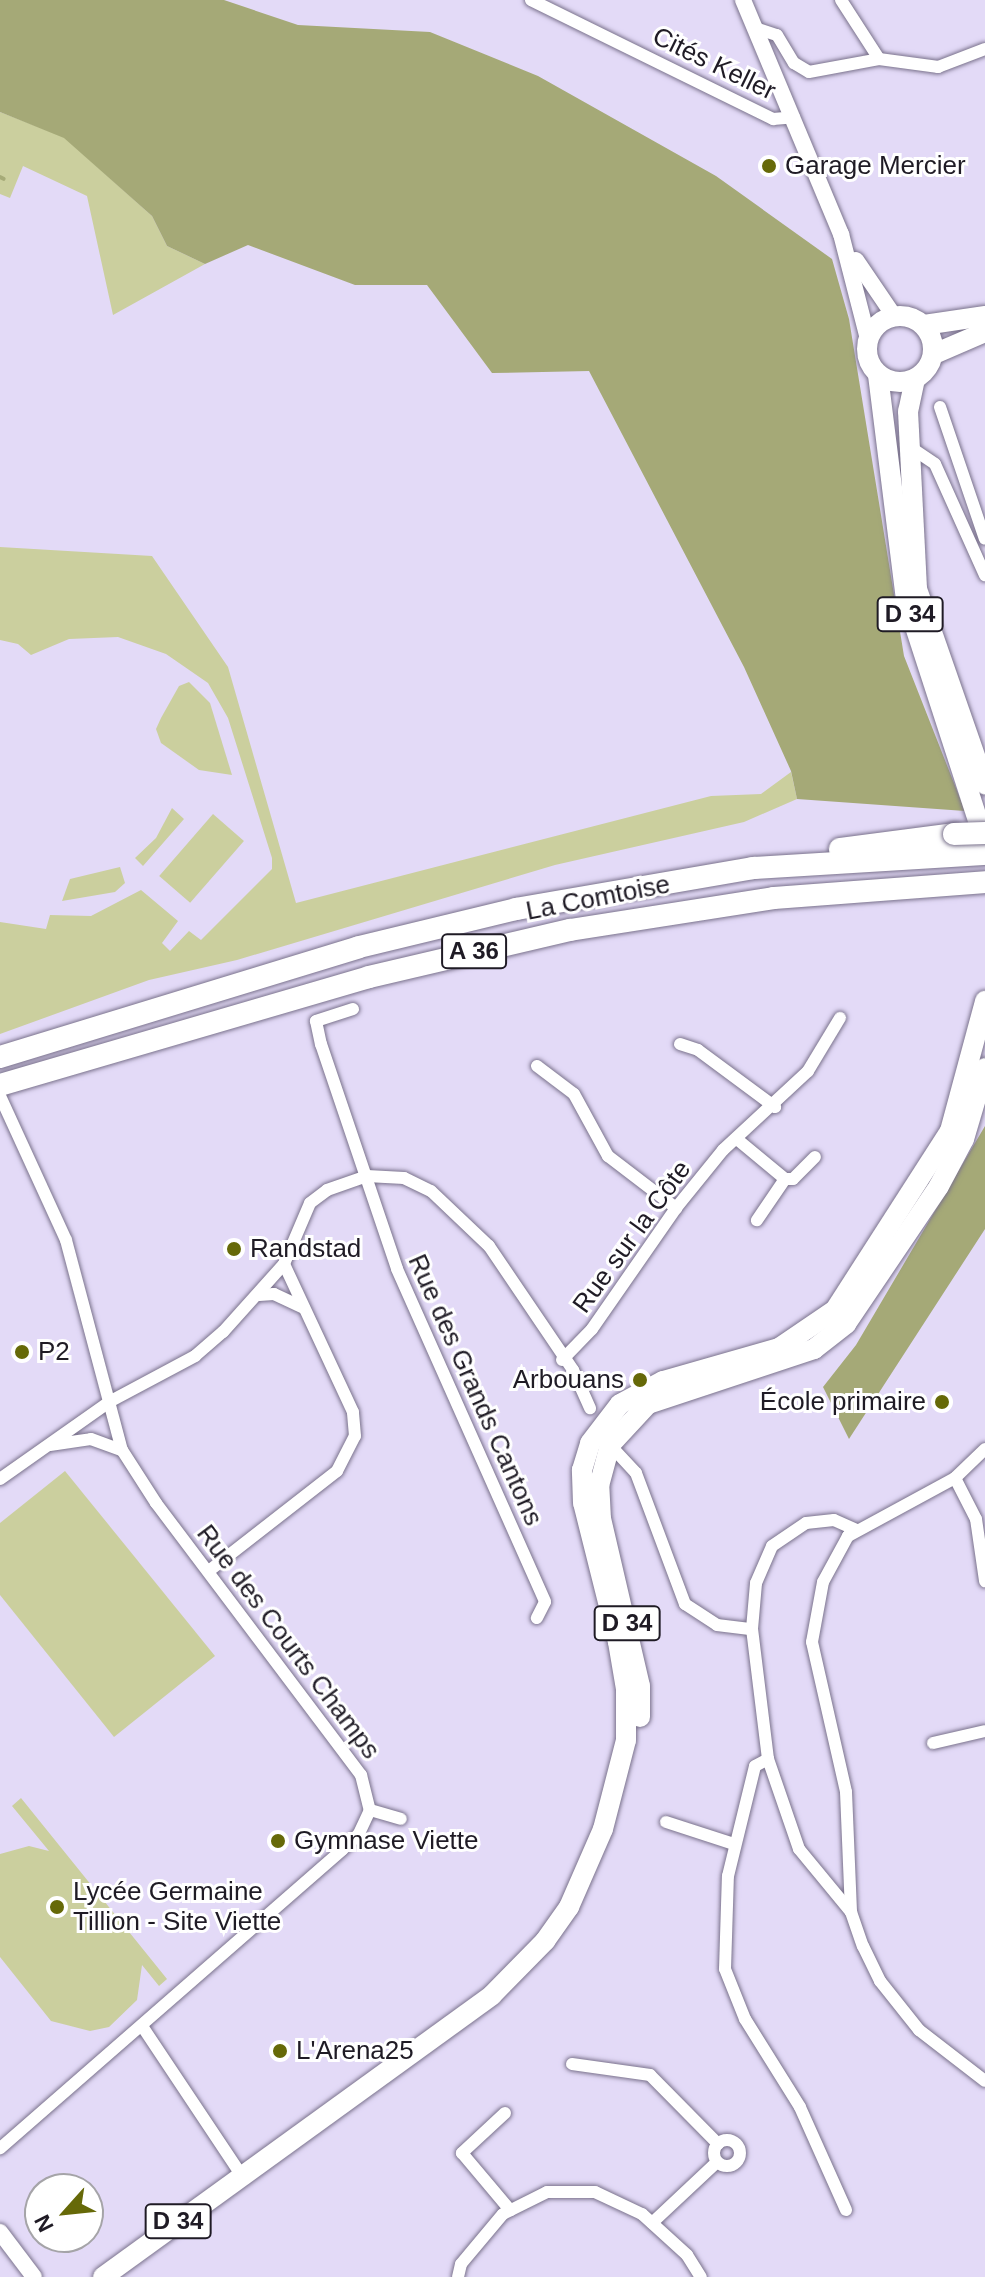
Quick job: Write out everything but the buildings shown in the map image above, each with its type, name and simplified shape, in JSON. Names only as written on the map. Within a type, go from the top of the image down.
[{"type":"highway","name":"La Comtoise","points":[[954,844],[985,833]]},
{"type":"highway","name":"La Comtoise","points":[[0,1057],[425,930],[569,898],[753,868],[885,841],[954,844],[985,854]]},
{"type":"highway","name":"La Comtoise","points":[[0,1085],[369,977],[521,941],[750,901],[985,882]]},
{"type":"main road","points":[[985,316],[924,325],[894,316],[878,324],[868,339],[868,358],[878,375],[896,382],[915,379],[934,354],[985,332]]},
{"type":"main road","points":[[924,325],[934,354]]},
{"type":"main road","name":"D 34","points":[[878,375],[906,599],[985,842]]},
{"type":"main road","name":"D 34","points":[[915,379],[908,411],[917,589],[933,647],[985,784]]},
{"type":"main road","points":[[885,428],[910,447]]},
{"type":"main road","name":"D 34","points":[[103,2277],[244,2179],[513,1978],[582,1892],[603,1829],[626,1740],[626,1689],[618,1642],[583,1503],[582,1470],[590,1443],[620,1404],[663,1381],[779,1348],[835,1310],[950,1131],[985,1001]]},
{"type":"main road","name":"D 34","points":[[126,2277],[514,1989],[543,1961],[615,1834],[639,1740],[640,1686],[601,1519],[599,1486],[610,1445],[648,1404],[814,1349],[846,1324],[939,1186],[964,1139],[985,1068]]},
{"type":"street","name":"Cités Keller","points":[[531,0],[773,119],[794,117]]},
{"type":"street","points":[[743,0],[841,234],[868,339]]},
{"type":"street","points":[[841,0],[879,59]]},
{"type":"street","points":[[755,28],[777,35],[792,68],[809,72],[879,59],[938,67],[985,49]]},
{"type":"street","points":[[841,234],[894,316]]},
{"type":"street","points":[[940,407],[985,539]]},
{"type":"street","points":[[910,447],[935,464],[985,575]]},
{"type":"street","points":[[353,1009],[316,1021],[356,1157],[367,1176]]},
{"type":"street","name":"Rue sur la Côte","points":[[562,1360],[596,1324],[676,1208],[738,1140],[775,1107],[808,1071],[840,1018]]},
{"type":"street","points":[[680,1044],[698,1050],[775,1107]]},
{"type":"street","points":[[537,1066],[574,1094],[608,1156],[676,1208]]},
{"type":"street","name":"Rue des Courts Champs","points":[[0,1096],[66,1240],[122,1450],[147,1491],[210,1570],[361,1775],[370,1810]]},
{"type":"street","points":[[738,1140],[785,1179],[793,1179],[815,1157]]},
{"type":"street","points":[[0,1479],[39,1448],[109,1402],[195,1356],[259,1295],[284,1264],[310,1203],[327,1190],[367,1176],[404,1178],[447,1203],[504,1264],[562,1360],[573,1370],[590,1408]]},
{"type":"street","name":"Rue des Grands Cantons","points":[[367,1176],[397,1269],[545,1602],[537,1618]]},
{"type":"street","points":[[757,1220],[785,1179]]},
{"type":"street","points":[[210,1570],[337,1471],[350,1453],[353,1412],[284,1264]]},
{"type":"street","points":[[259,1295],[274,1294],[304,1308]]},
{"type":"street","points":[[39,1448],[91,1439],[122,1450]]},
{"type":"street","points":[[610,1445],[636,1473],[685,1604],[717,1625],[752,1629]]},
{"type":"street","points":[[851,1912],[846,1792],[812,1642],[823,1582],[835,1554],[856,1530],[955,1478],[985,1449]]},
{"type":"street","points":[[955,1478],[976,1519],[985,1581]]},
{"type":"street","points":[[856,1530],[834,1520],[818,1520],[785,1535],[772,1546],[756,1583],[752,1629],[768,1759],[799,1849],[851,1912],[880,1981],[896,2005],[919,2030],[985,2081]]},
{"type":"street","points":[[933,1743],[985,1731]]},
{"type":"street","points":[[768,1759],[755,1766],[734,1844],[722,1943],[725,1969],[745,2019],[800,2107],[846,2210]]},
{"type":"street","points":[[0,2148],[342,1850],[359,1834],[370,1810],[401,1819]]},
{"type":"street","points":[[666,1822],[734,1844]]},
{"type":"street","points":[[142,2026],[244,2179]]},
{"type":"street","points":[[572,2064],[650,2075],[718,2144],[717,2162],[652,2223]]},
{"type":"street","points":[[505,2113],[462,2153],[510,2210]]},
{"type":"street","points":[[717,2162],[732,2165],[740,2153],[732,2141],[718,2144]]},
{"type":"street","points":[[458,2277],[461,2264],[510,2210],[547,2192],[595,2192],[652,2223],[687,2255],[701,2277]]},
{"type":"street","points":[[0,2232],[34,2277]]},
{"type":"green space","points":[[0,0],[224,0],[298,25],[430,32],[538,76],[716,176],[832,259],[849,319],[904,656],[965,811],[797,799],[791,771],[744,667],[589,371],[492,373],[427,285],[355,285],[248,245],[205,264],[167,246],[152,216],[64,138],[0,112]]},
{"type":"green space","points":[[0,112],[64,137],[152,216],[167,246],[205,264],[113,315],[87,196],[23,166],[10,198],[0,194]]},
{"type":"green space","points":[[0,547],[152,556],[228,667],[296,903],[711,796],[761,794],[791,772],[797,799],[744,822],[555,865],[237,960],[149,980],[0,1034],[0,922],[46,929],[50,915],[91,916],[141,890],[178,921],[162,943],[170,951],[189,931],[201,940],[272,869],[272,858],[228,718],[208,683],[166,654],[118,637],[69,639],[31,655],[18,644],[0,640]]},
{"type":"green space","points":[[189,682],[210,703],[232,775],[199,770],[161,743],[156,729],[161,718],[179,686]]},
{"type":"green space","points":[[172,808],[184,819],[143,866],[135,858],[156,838]]},
{"type":"green space","points":[[213,814],[244,841],[190,903],[159,876]]},
{"type":"green space","points":[[120,867],[125,883],[115,892],[62,901],[70,879]]},
{"type":"green space","points":[[985,1126],[985,1229],[849,1439],[823,1387],[856,1345]]},
{"type":"green space","points":[[65,1471],[215,1656],[114,1737],[0,1595],[0,1523]]},
{"type":"green space","points":[[21,1798],[167,1979],[159,1986],[142,1965],[137,2000],[109,2027],[90,2031],[51,2021],[0,1957],[0,1854],[29,1846],[49,1851],[12,1806]]},
{"type":"waterway","points":[[0,177],[4,179]]},
{"type":"place","name":"Garage Mercier","points":[[769,166]]},
{"type":"place","name":"Randstad","points":[[234,1249]]},
{"type":"place","name":"P2","points":[[22,1352]]},
{"type":"place","name":"Arbouans","points":[[640,1380]]},
{"type":"place","name":"École primaire","points":[[942,1402]]},
{"type":"place","name":"Gymnase Viette","points":[[278,1841]]},
{"type":"place","name":"Lycée Germaine Tillion - Site Viette","points":[[57,1907]]},
{"type":"place","name":"L'Arena25","points":[[280,2051]]}]
